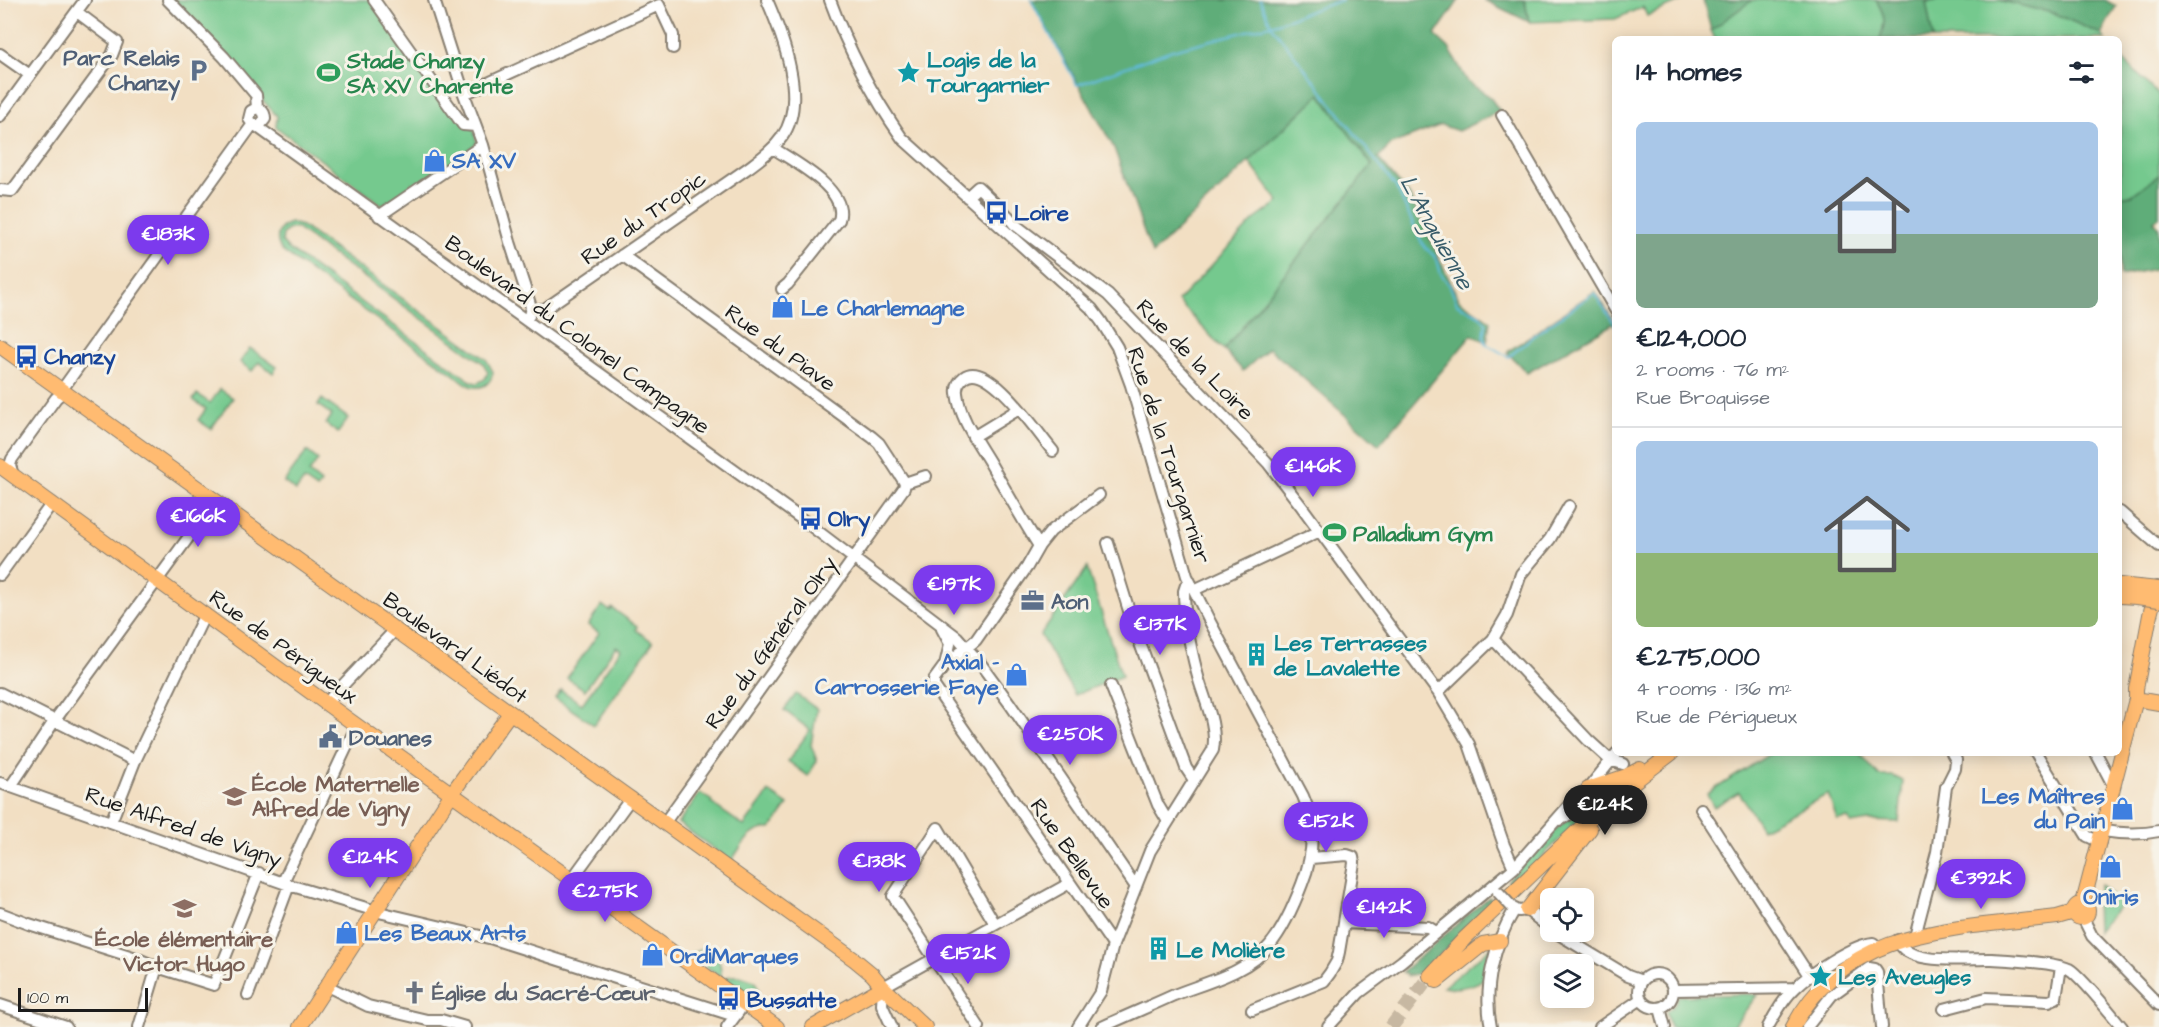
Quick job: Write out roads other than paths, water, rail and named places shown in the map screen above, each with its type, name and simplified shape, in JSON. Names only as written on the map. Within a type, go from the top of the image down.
[{"type":"main road","name":"Boulevard Liédot","points":[[0,346],[855,960],[926,1027]]},
{"type":"main road","name":"Rue de Périgueux","points":[[3,467],[326,703],[777,1027]]},
{"type":"main road","points":[[2122,751],[2136,699],[2150,615],[2159,582]]},
{"type":"main road","points":[[2122,586],[2159,600]]},
{"type":"main road","points":[[2122,593],[2159,589]]},
{"type":"main road","points":[[2138,592],[2159,595]]},
{"type":"main road","points":[[2136,699],[2159,703]]},
{"type":"main road","points":[[300,1027],[452,793],[510,713]]},
{"type":"main road","points":[[1588,789],[1633,774],[1660,756]]},
{"type":"main road","points":[[1500,941],[1483,945],[1434,979],[1465,938],[1609,801],[1670,756]]},
{"type":"main road","points":[[1517,908],[1596,821],[1671,756]]},
{"type":"main road","points":[[1793,1027],[1809,1002],[1825,985],[1843,969],[1878,947],[1915,936],[2057,917],[2080,911],[2121,756]]},
{"type":"main road","points":[[813,1027],[883,987]]},
{"type":"street","points":[[0,116],[85,0]]},
{"type":"street","points":[[3,467],[10,465],[60,390],[257,123],[249,119],[249,113],[257,108],[256,95],[224,57],[168,0]]},
{"type":"street","points":[[374,0],[463,126],[476,126]]},
{"type":"street","points":[[434,0],[483,145],[529,316]]},
{"type":"street","name":"Rue du Tropic","points":[[529,316],[546,308],[748,168],[773,148],[789,126],[793,115],[794,96],[777,23],[767,0]]},
{"type":"street","name":"Rue de la Tourgarnier","points":[[831,0],[859,69],[879,106],[912,149],[1092,309],[1117,347],[1136,401],[1181,559],[1192,586]]},
{"type":"street","points":[[464,94],[659,5],[673,35],[673,48]]},
{"type":"street","points":[[0,190],[12,191],[112,55],[117,42],[77,12]]},
{"type":"street","points":[[0,54],[30,75]]},
{"type":"street","points":[[1502,115],[1612,304]]},
{"type":"street","name":"Boulevard du Colonel Campagne","points":[[257,123],[279,142],[380,216],[529,316],[957,637],[980,663],[1136,886]]},
{"type":"street","points":[[380,216],[483,145]]},
{"type":"street","points":[[773,148],[816,176],[830,190],[840,206],[841,213],[839,220],[782,289]]},
{"type":"street","name":"Rue de la Loire","points":[[972,200],[982,191],[1014,224],[1108,296],[1268,463],[1438,692],[1469,744],[1512,863]]},
{"type":"street","name":"Rue du Piave","points":[[622,255],[872,437],[879,443],[905,483]]},
{"type":"street","points":[[1039,546],[973,437],[957,393],[958,384],[968,374],[980,374],[999,387],[1053,451]]},
{"type":"street","points":[[3,467],[52,397],[60,390]]},
{"type":"street","points":[[973,437],[1019,409]]},
{"type":"street","points":[[905,483],[926,476]]},
{"type":"street","name":"Rue du Général Olry","points":[[665,822],[904,488],[905,483]]},
{"type":"street","points":[[945,665],[976,640],[1039,546],[1052,531],[1099,495]]},
{"type":"street","points":[[6,785],[215,501]]},
{"type":"street","points":[[0,575],[52,503]]},
{"type":"street","points":[[1438,692],[1493,639],[1508,615],[1521,574],[1550,539],[1569,506]]},
{"type":"street","points":[[2122,514],[2159,546]]},
{"type":"street","points":[[1102,1027],[1244,967],[1270,946],[1298,895],[1311,858],[1313,836],[1307,805],[1192,586],[1320,531]]},
{"type":"street","points":[[1108,543],[1134,627],[1186,768],[1194,780]]},
{"type":"street","name":"Rue de la Tourgarnier","points":[[1078,1027],[1101,991],[1113,945],[1150,851],[1167,820],[1210,756],[1214,739],[1187,630],[1184,591],[1186,585],[1192,586]]},
{"type":"street","points":[[111,822],[135,761],[205,614]]},
{"type":"street","points":[[933,618],[950,641],[945,665]]},
{"type":"street","points":[[326,703],[395,630]]},
{"type":"street","points":[[1493,639],[1588,740],[1612,755]]},
{"type":"street","name":"Rue Bellevue","points":[[945,665],[934,680],[939,696],[1113,945]]},
{"type":"street","points":[[1111,686],[1158,805],[1167,820]]},
{"type":"street","points":[[0,693],[135,761]]},
{"type":"street","points":[[248,995],[286,883],[357,725]]},
{"type":"street","points":[[1328,1027],[1359,993],[1497,887],[1512,863],[1528,851],[1572,802],[1588,789],[1613,756],[1623,764]]},
{"type":"street","points":[[1550,827],[1594,799],[1614,780],[1627,756]]},
{"type":"street","points":[[1915,936],[1937,852],[1946,787],[1955,769],[1956,760],[1954,756]]},
{"type":"street","points":[[2038,756],[2087,836],[2145,834],[2159,831]]},
{"type":"street","points":[[2098,756],[2113,785]]},
{"type":"street","name":"Rue Alfred de Vigny","points":[[6,785],[286,883],[375,910],[493,939],[735,1016]]},
{"type":"street","points":[[572,879],[631,798]]},
{"type":"street","points":[[1701,809],[1810,977]]},
{"type":"street","points":[[979,1027],[893,896],[938,828],[995,924]]},
{"type":"street","points":[[1252,1010],[1324,981],[1337,961],[1354,863],[1353,857],[1347,855],[1311,858]]},
{"type":"street","points":[[0,913],[214,985],[259,873]]},
{"type":"street","points":[[892,1027],[882,1005],[883,987],[1070,883]]},
{"type":"street","points":[[1497,887],[1517,908],[1540,922]]},
{"type":"street","points":[[1491,1027],[1488,984],[1500,941],[1517,908]]},
{"type":"street","points":[[2080,911],[2092,936],[2159,1005]]},
{"type":"street","points":[[1344,923],[1428,927],[1436,932]]},
{"type":"street","points":[[1898,940],[1908,951],[1931,958],[1992,959],[2066,968],[2122,1027]]},
{"type":"street","points":[[1572,942],[1628,976],[1642,981]]},
{"type":"street","points":[[1768,1027],[1795,988],[1810,977],[1844,954],[1863,945],[1873,944],[1878,947]]},
{"type":"street","points":[[139,1027],[157,967]]},
{"type":"street","points":[[1807,1027],[1832,994],[1863,970],[1872,968],[1877,972],[1882,1027]]},
{"type":"street","points":[[1944,1009],[1986,998],[2049,1001],[2056,998],[2066,968]]},
{"type":"street","points":[[1651,975],[1668,979],[1673,990],[1669,1003],[1660,1008],[1649,1007],[1641,999],[1639,990],[1642,981],[1651,975]]},
{"type":"street","points":[[327,986],[368,1006],[465,1027]]},
{"type":"street","points":[[1673,990],[1795,988]]},
{"type":"street","points":[[1600,1027],[1641,999]]},
{"type":"street","points":[[727,1027],[745,1003]]},
{"type":"street","points":[[0,1005],[66,1027]]},
{"type":"street","points":[[1660,1008],[1665,1027]]},
{"type":"waterway","name":"L'Anguienne","points":[[1031,0],[1077,85],[1172,50],[1271,25],[1396,187],[1423,245],[1437,259],[1441,274],[1450,286],[1457,304],[1480,316],[1486,324],[1484,337],[1486,344],[1509,357],[1533,336],[1594,293],[1612,320]]},
{"type":"waterway","name":"L'Anguienne","points":[[1260,0],[1271,25],[1342,0]]},
{"type":"tunnel","points":[[1391,1027],[1430,976]]},
{"type":"place","name":"Parc Relais Chanzy","points":[[198,70]]},
{"type":"place","name":"Logis de la Tourgarnier","points":[[909,72]]},
{"type":"place","name":"Stade Chanzy SA XV Charente","points":[[329,73]]},
{"type":"place","name":"SA XV","points":[[434,160]]},
{"type":"place","name":"Loire","points":[[996,212]]},
{"type":"place","name":"Le Charlemagne","points":[[783,307]]},
{"type":"place","name":"Chanzy","points":[[26,356]]},
{"type":"place","name":"Olry","points":[[810,518]]},
{"type":"place","name":"Palladium Gym","points":[[1335,533]]},
{"type":"place","name":"Aon","points":[[1033,601]]},
{"type":"place","name":"Les Terrasses de Lavalette","points":[[1256,655]]},
{"type":"place","name":"Axial - Carrosserie Faye","points":[[1017,674]]},
{"type":"place","name":"Douanes","points":[[331,737]]},
{"type":"place","name":"École Maternelle Alfred de Vigny","points":[[234,796]]},
{"type":"place","name":"Les Maîtres du Pain","points":[[2123,808]]},
{"type":"place","name":"Oniris","points":[[2111,867]]},
{"type":"place","name":"École élémentaire Victor Hugo","points":[[184,909]]},
{"type":"place","name":"Les Beaux Arts","points":[[346,932]]},
{"type":"place","name":"Le Molière","points":[[1158,949]]},
{"type":"place","name":"OrdiMarques","points":[[652,955]]},
{"type":"place","name":"Les Aveugles","points":[[1820,976]]},
{"type":"place","name":"Église du Sacré-Cœur","points":[[414,992]]},
{"type":"place","name":"Bussatte","points":[[729,999]]}]
